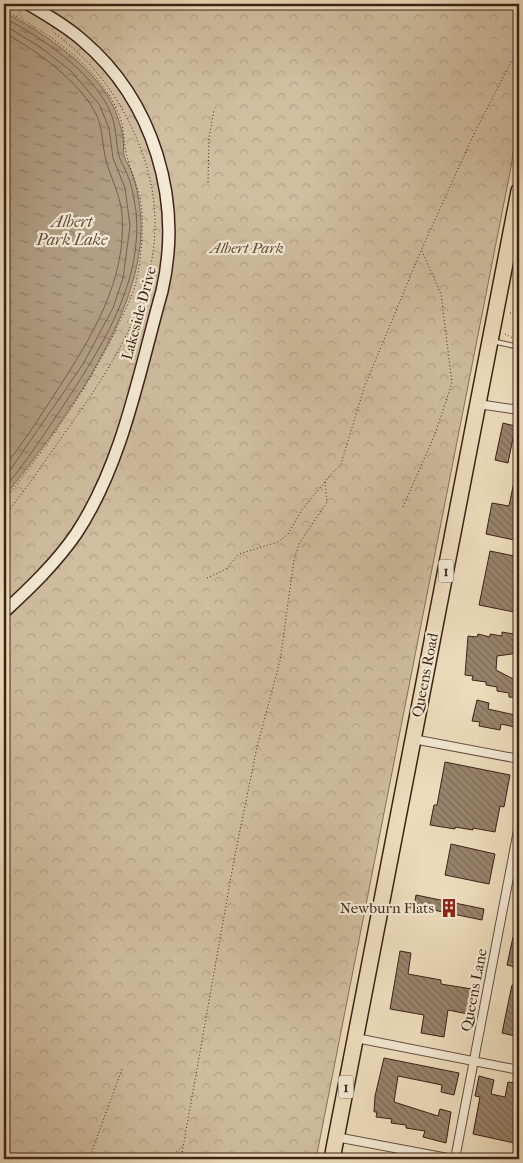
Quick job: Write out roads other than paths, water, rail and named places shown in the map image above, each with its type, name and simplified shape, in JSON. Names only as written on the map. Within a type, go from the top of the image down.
[{"type":"highway","name":"Queens Road","points":[[332,1159],[519,191]]},
{"type":"street","name":"Lakeside Drive","points":[[4,612],[37,580],[67,545],[95,502],[104,482],[116,453],[162,291],[166,273],[169,237],[166,188],[160,163],[153,142],[130,96],[114,73],[82,40],[25,8]]},
{"type":"street","points":[[478,404],[519,410]]},
{"type":"street","points":[[413,739],[519,759]]},
{"type":"street","name":"Queens Lane","points":[[454,1159],[519,825]]},
{"type":"street","points":[[356,1038],[519,1070]]},
{"type":"street","points":[[336,1137],[454,1159]]},
{"type":"lane","points":[[490,340],[519,347]]},
{"type":"water","name":"Albert Park Lake","points":[[4,12],[51,40],[81,65],[106,93],[114,108],[120,126],[124,156],[135,182],[140,210],[140,247],[132,285],[117,324],[98,362],[51,436],[4,497]]},
{"type":"place","name":"Newburn Flats","points":[[449,908]]},
{"type":"park label","name":"Albert Park","points":[[247,248]]}]
